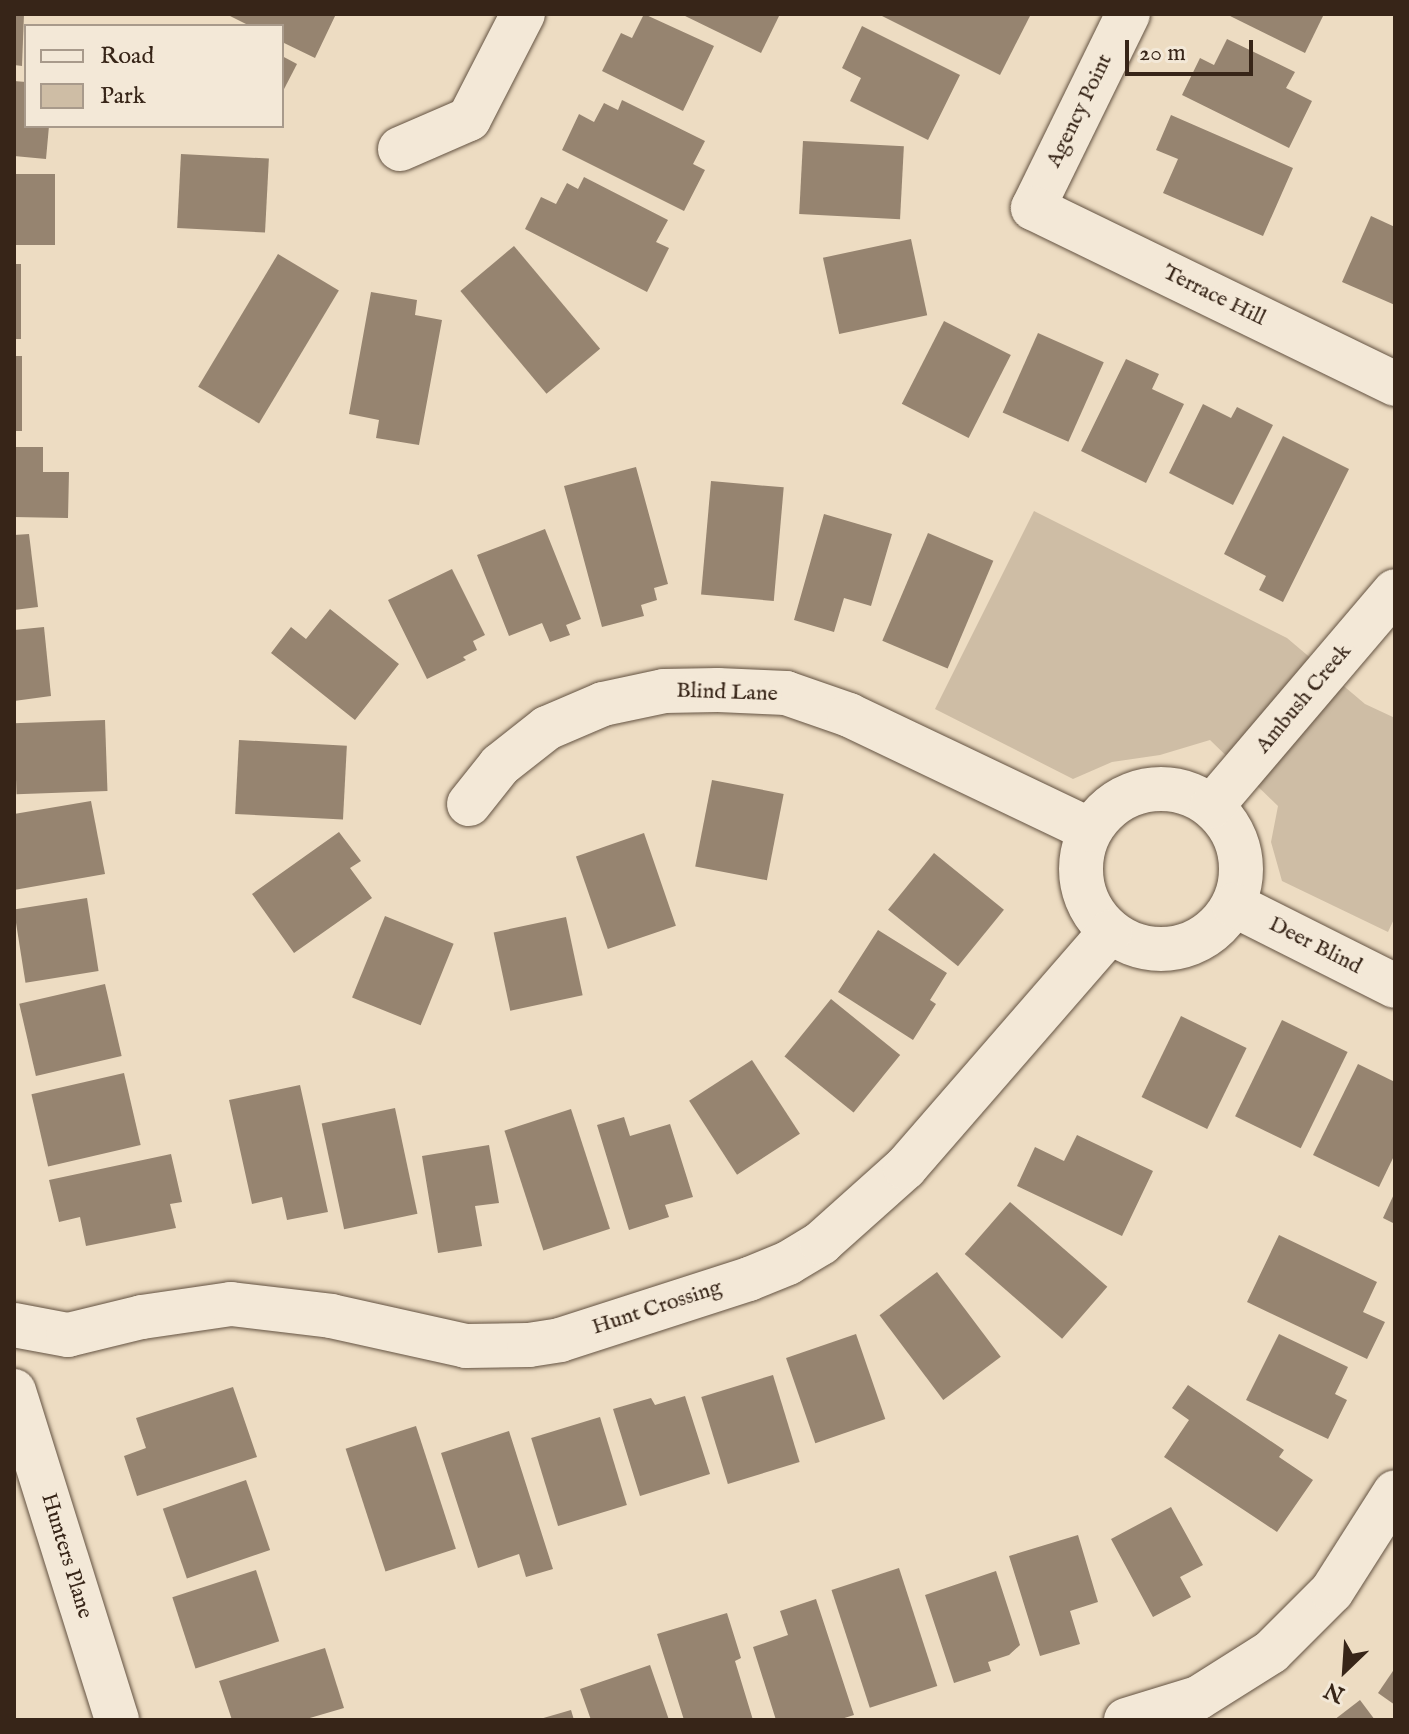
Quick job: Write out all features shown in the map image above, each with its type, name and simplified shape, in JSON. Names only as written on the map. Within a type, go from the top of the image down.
[{"type":"street","points":[[400,149],[469,119],[523,14]]},
{"type":"street","name":"Agency Point","points":[[1033,208],[1128,14]]},
{"type":"street","name":"Terrace Hill","points":[[1033,208],[1395,384]]},
{"type":"street","name":"Ambush Creek","points":[[1212,806],[1395,591]]},
{"type":"street","name":"Blind Lane","points":[[469,804],[500,765],[547,728],[603,704],[664,691],[718,690],[786,693],[849,715],[1090,830]]},
{"type":"street","points":[[1159,788],[1188,793],[1212,806],[1230,827],[1241,852],[1242,879],[1234,905],[1217,929],[1193,945],[1164,950],[1135,946],[1110,932],[1091,911],[1081,884],[1081,856],[1090,830],[1107,808],[1132,793],[1159,788]]},
{"type":"street","name":"Deer Blind","points":[[1234,905],[1395,986]]},
{"type":"street","name":"Hunt Crossing","points":[[14,1325],[68,1335],[142,1317],[231,1304],[331,1316],[466,1346],[529,1345],[560,1340],[749,1279],[788,1263],[821,1243],[874,1198],[905,1168],[1110,932]]},
{"type":"street","name":"Hunt Crossing","points":[[14,1383],[68,1335]]},
{"type":"street","name":"Hunters Plane","points":[[14,1391],[117,1720]]},
{"type":"street","points":[[1126,1720],[1198,1698],[1271,1652],[1332,1591],[1395,1492]]},
{"type":"green space","points":[[1034,511],[1287,638],[1365,704],[1395,718],[1395,917],[1388,932],[1282,881],[1271,842],[1278,806],[1210,740],[1160,755],[1112,762],[1073,779],[935,709]]},
{"type":"building","points":[[14,14],[24,14],[22,66],[14,65]]},
{"type":"building","points":[[226,14],[336,14],[315,58],[284,43],[284,24],[246,24]]},
{"type":"building","points":[[644,14],[714,46],[683,111],[602,71],[621,33],[632,38]]},
{"type":"building","points":[[681,14],[780,14],[761,53]]},
{"type":"building","points":[[878,14],[1031,14],[1000,75]]},
{"type":"building","points":[[1226,14],[1324,14],[1305,53]]},
{"type":"building","points":[[862,26],[960,75],[928,140],[850,101],[861,78],[842,68]]},
{"type":"building","points":[[1227,39],[1295,72],[1286,88],[1312,101],[1289,148],[1182,95],[1200,58],[1214,65]]},
{"type":"building","points":[[284,57],[297,64],[284,89]]},
{"type":"building","points":[[14,81],[24,82],[24,128],[49,128],[46,159],[14,156]]},
{"type":"building","points":[[622,100],[705,141],[693,164],[705,170],[684,211],[562,150],[579,114],[594,122],[604,103],[618,110]]},
{"type":"building","points":[[1171,115],[1293,168],[1263,236],[1163,193],[1178,159],[1156,150]]},
{"type":"building","points":[[803,141],[904,146],[900,219],[799,214]]},
{"type":"building","points":[[181,154],[269,159],[265,233],[177,228]]},
{"type":"building","points":[[14,174],[55,174],[55,245],[14,245]]},
{"type":"building","points":[[584,177],[668,220],[656,242],[669,248],[647,292],[525,229],[541,197],[556,204],[567,183],[578,189]]},
{"type":"building","points":[[1371,216],[1395,227],[1395,305],[1342,282]]},
{"type":"building","points":[[911,239],[927,315],[839,334],[823,258]]},
{"type":"building","points":[[514,246],[600,349],[547,394],[460,291]]},
{"type":"building","points":[[278,254],[339,291],[259,423],[198,387]]},
{"type":"building","points":[[14,264],[21,264],[21,339],[14,339]]},
{"type":"building","points":[[371,292],[417,300],[415,315],[442,320],[419,445],[376,438],[379,420],[349,414]]},
{"type":"building","points":[[944,321],[1011,355],[969,438],[902,404]]},
{"type":"building","points":[[1038,333],[1104,362],[1068,442],[1003,412]]},
{"type":"building","points":[[14,356],[22,356],[22,431],[14,431]]},
{"type":"building","points":[[1126,359],[1159,374],[1152,389],[1184,404],[1146,483],[1081,451]]},
{"type":"building","points":[[1203,404],[1231,418],[1237,407],[1273,425],[1233,505],[1169,473]]},
{"type":"building","points":[[1283,436],[1349,469],[1283,602],[1259,590],[1266,576],[1224,554]]},
{"type":"building","points":[[14,447],[43,447],[43,472],[69,472],[68,518],[14,517]]},
{"type":"building","points":[[636,467],[668,584],[654,588],[657,600],[641,605],[644,616],[602,627],[564,486]]},
{"type":"building","points":[[711,481],[784,487],[774,601],[701,595]]},
{"type":"building","points":[[824,514],[892,534],[871,606],[844,598],[834,632],[794,620]]},
{"type":"building","points":[[545,529],[581,619],[566,625],[570,635],[550,642],[542,623],[509,636],[477,555]]},
{"type":"building","points":[[928,533],[993,561],[948,668],[882,641]]},
{"type":"building","points":[[29,534],[38,607],[14,610],[14,535]]},
{"type":"building","points":[[452,569],[485,635],[473,641],[477,650],[463,657],[466,660],[427,679],[388,600]]},
{"type":"building","points":[[330,609],[399,664],[355,720],[271,653],[291,627],[306,639]]},
{"type":"building","points":[[44,627],[51,696],[14,701],[14,630]]},
{"type":"building","points":[[105,720],[107,791],[17,794],[14,723]]},
{"type":"building","points":[[239,740],[347,746],[343,820],[235,814]]},
{"type":"building","points":[[712,780],[784,794],[767,880],[695,866]]},
{"type":"building","points":[[91,801],[105,874],[14,890],[14,814]]},
{"type":"building","points":[[339,832],[361,861],[350,868],[372,898],[294,953],[252,894]]},
{"type":"building","points":[[644,833],[676,926],[608,949],[576,856]]},
{"type":"building","points":[[934,853],[1004,910],[958,966],[888,910]]},
{"type":"building","points":[[87,898],[99,971],[25,983],[14,910]]},
{"type":"building","points":[[385,916],[454,944],[421,1025],[352,998]]},
{"type":"building","points":[[566,917],[583,995],[510,1011],[494,932]]},
{"type":"building","points":[[878,930],[947,973],[930,1000],[936,1004],[913,1040],[838,992]]},
{"type":"building","points":[[105,984],[122,1056],[36,1076],[19,1004]]},
{"type":"building","points":[[831,999],[900,1055],[854,1113],[784,1057]]},
{"type":"building","points":[[1181,1016],[1247,1048],[1207,1129],[1142,1097]]},
{"type":"building","points":[[1282,1020],[1348,1052],[1301,1148],[1235,1116]]},
{"type":"building","points":[[752,1060],[800,1134],[737,1175],[689,1101]]},
{"type":"building","points":[[1358,1064],[1395,1082],[1395,1154],[1379,1187],[1313,1155]]},
{"type":"building","points":[[124,1073],[141,1145],[48,1166],[31,1094]]},
{"type":"building","points":[[300,1085],[328,1212],[287,1220],[282,1197],[252,1204],[229,1100]]},
{"type":"building","points":[[395,1108],[417,1214],[344,1229],[322,1124]]},
{"type":"building","points":[[571,1109],[610,1229],[543,1250],[504,1131]]},
{"type":"building","points":[[624,1117],[630,1136],[670,1124],[693,1197],[665,1205],[669,1217],[629,1230],[597,1125]]},
{"type":"building","points":[[1077,1135],[1153,1171],[1122,1236],[1017,1186],[1035,1147],[1064,1161]]},
{"type":"building","points":[[489,1145],[499,1203],[475,1206],[482,1246],[438,1253],[422,1156]]},
{"type":"building","points":[[171,1154],[182,1202],[170,1204],[176,1228],[86,1246],[80,1217],[59,1222],[49,1180]]},
{"type":"building","points":[[1395,1192],[1395,1224],[1383,1218]]},
{"type":"building","points":[[1010,1202],[1107,1287],[1062,1339],[965,1254]]},
{"type":"building","points":[[1279,1235],[1377,1282],[1363,1312],[1385,1322],[1367,1359],[1247,1302]]},
{"type":"building","points":[[937,1272],[1001,1357],[943,1400],[879,1315]]},
{"type":"building","points":[[856,1334],[885,1419],[815,1443],[786,1358]]},
{"type":"building","points":[[1279,1334],[1348,1367],[1335,1394],[1347,1400],[1328,1439],[1246,1400]]},
{"type":"building","points":[[773,1375],[800,1462],[728,1484],[701,1397]]},
{"type":"building","points":[[1188,1385],[1284,1450],[1279,1457],[1313,1480],[1277,1532],[1164,1457],[1189,1420],[1172,1408]]},
{"type":"building","points":[[233,1387],[257,1457],[137,1496],[124,1456],[146,1448],[136,1418]]},
{"type":"building","points":[[685,1396],[710,1474],[640,1496],[613,1409],[651,1398],[655,1405]]},
{"type":"building","points":[[600,1417],[627,1505],[558,1526],[531,1438]]},
{"type":"building","points":[[416,1426],[456,1549],[385,1572],[346,1449]]},
{"type":"building","points":[[509,1431],[553,1569],[526,1577],[519,1554],[478,1568],[441,1453]]},
{"type":"building","points":[[246,1480],[270,1550],[187,1579],[163,1509]]},
{"type":"building","points":[[1171,1507],[1203,1565],[1180,1577],[1191,1597],[1153,1617],[1111,1539]]},
{"type":"building","points":[[1078,1535],[1098,1602],[1070,1611],[1080,1644],[1040,1656],[1009,1556]]},
{"type":"building","points":[[899,1568],[937,1686],[870,1708],[831,1590]]},
{"type":"building","points":[[256,1570],[279,1641],[195,1669],[172,1597]]},
{"type":"building","points":[[996,1571],[1020,1645],[1009,1655],[988,1662],[991,1671],[954,1683],[925,1595]]},
{"type":"building","points":[[816,1599],[854,1715],[838,1720],[776,1720],[753,1647],[788,1635],[780,1611]]},
{"type":"building","points":[[727,1613],[741,1658],[735,1661],[753,1720],[684,1720],[657,1634]]},
{"type":"building","points":[[325,1648],[344,1708],[303,1720],[232,1720],[219,1681]]},
{"type":"building","points":[[650,1665],[669,1720],[591,1720],[580,1689]]},
{"type":"building","points":[[1395,1668],[1395,1705],[1378,1693]]},
{"type":"building","points":[[1360,1700],[1375,1720],[1334,1720]]},
{"type":"building","points":[[571,1710],[574,1720],[540,1720],[540,1719]]}]
